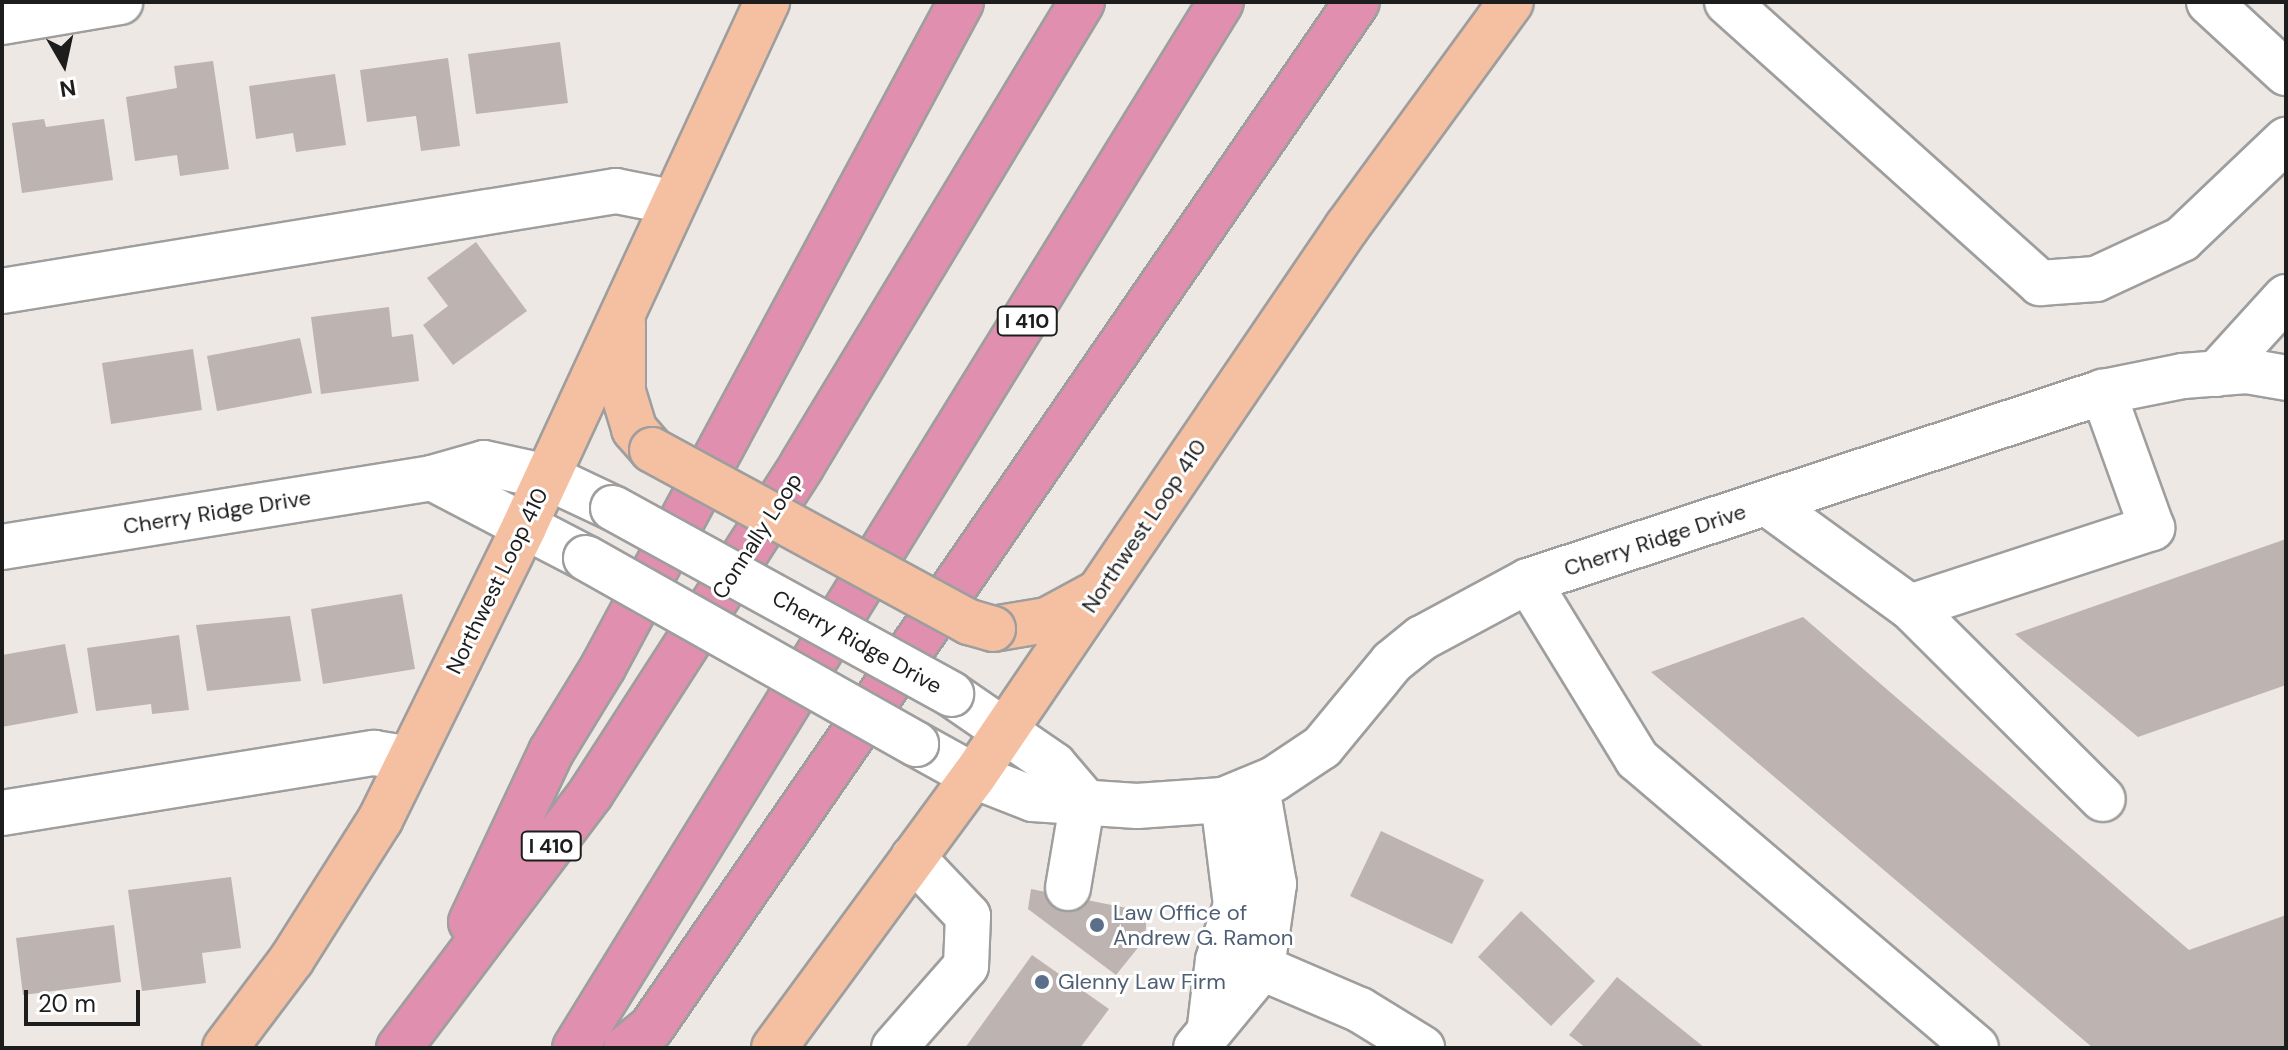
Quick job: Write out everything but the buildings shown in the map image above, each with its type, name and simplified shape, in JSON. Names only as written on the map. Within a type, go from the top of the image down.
[{"type":"highway","points":[[433,1004],[551,752],[603,667],[961,2]]},
{"type":"highway","name":"Connally Loop","points":[[399,1048],[639,720],[802,465],[1082,2]]},
{"type":"highway","name":"I 410","points":[[575,1048],[1221,2]]},
{"type":"highway","points":[[626,1048],[661,1015],[1357,2]]},
{"type":"main road","name":"Northwest Loop 410","points":[[225,1048],[292,959],[380,820],[524,527],[767,2]]},
{"type":"main road","name":"Northwest Loop 410","points":[[787,1044],[913,858],[974,776],[1347,227],[1511,2]]},
{"type":"main road","points":[[623,309],[623,392],[634,429],[652,450],[969,622],[993,629],[1047,620],[1098,592]]},
{"type":"street","points":[[2,22],[120,2]]},
{"type":"street","points":[[1727,2],[2040,283],[2096,279],[2182,239],[2286,140]]},
{"type":"street","points":[[2209,2],[2286,73]]},
{"type":"street","points":[[2,291],[616,191],[672,202]]},
{"type":"street","points":[[2216,374],[2286,297]]},
{"type":"street","name":"Cherry Ridge Drive","points":[[432,478],[586,558],[974,776],[1033,799],[1083,799],[1137,806],[1240,794],[1322,747],[1392,662],[1422,638],[1528,581],[2103,392],[2216,374],[2286,378]]},
{"type":"street","points":[[1910,607],[2152,528],[2103,392]]},
{"type":"street","name":"Cherry Ridge Drive","points":[[2,547],[432,478],[484,463],[547,477],[613,508],[951,694],[1054,765],[1083,799]]},
{"type":"street","points":[[1768,504],[1910,607],[2103,799]]},
{"type":"street","points":[[1528,581],[1637,759],[1976,1048]]},
{"type":"street","points":[[2,813],[374,753],[410,759]]},
{"type":"street","points":[[1203,1037],[1262,968],[1274,884],[1240,794]]},
{"type":"street","points":[[1203,1037],[1218,960],[1236,905],[1240,794]]},
{"type":"street","points":[[1068,888],[1083,799]]},
{"type":"street","points":[[894,1048],[966,966],[968,916],[913,858]]},
{"type":"street","points":[[1262,968],[1360,1010],[1422,1048]]},
{"type":"place","name":"Law Office of Andrew G. Ramon","points":[[1097,925]]},
{"type":"place","name":"Glenny Law Firm","points":[[1042,982]]}]
